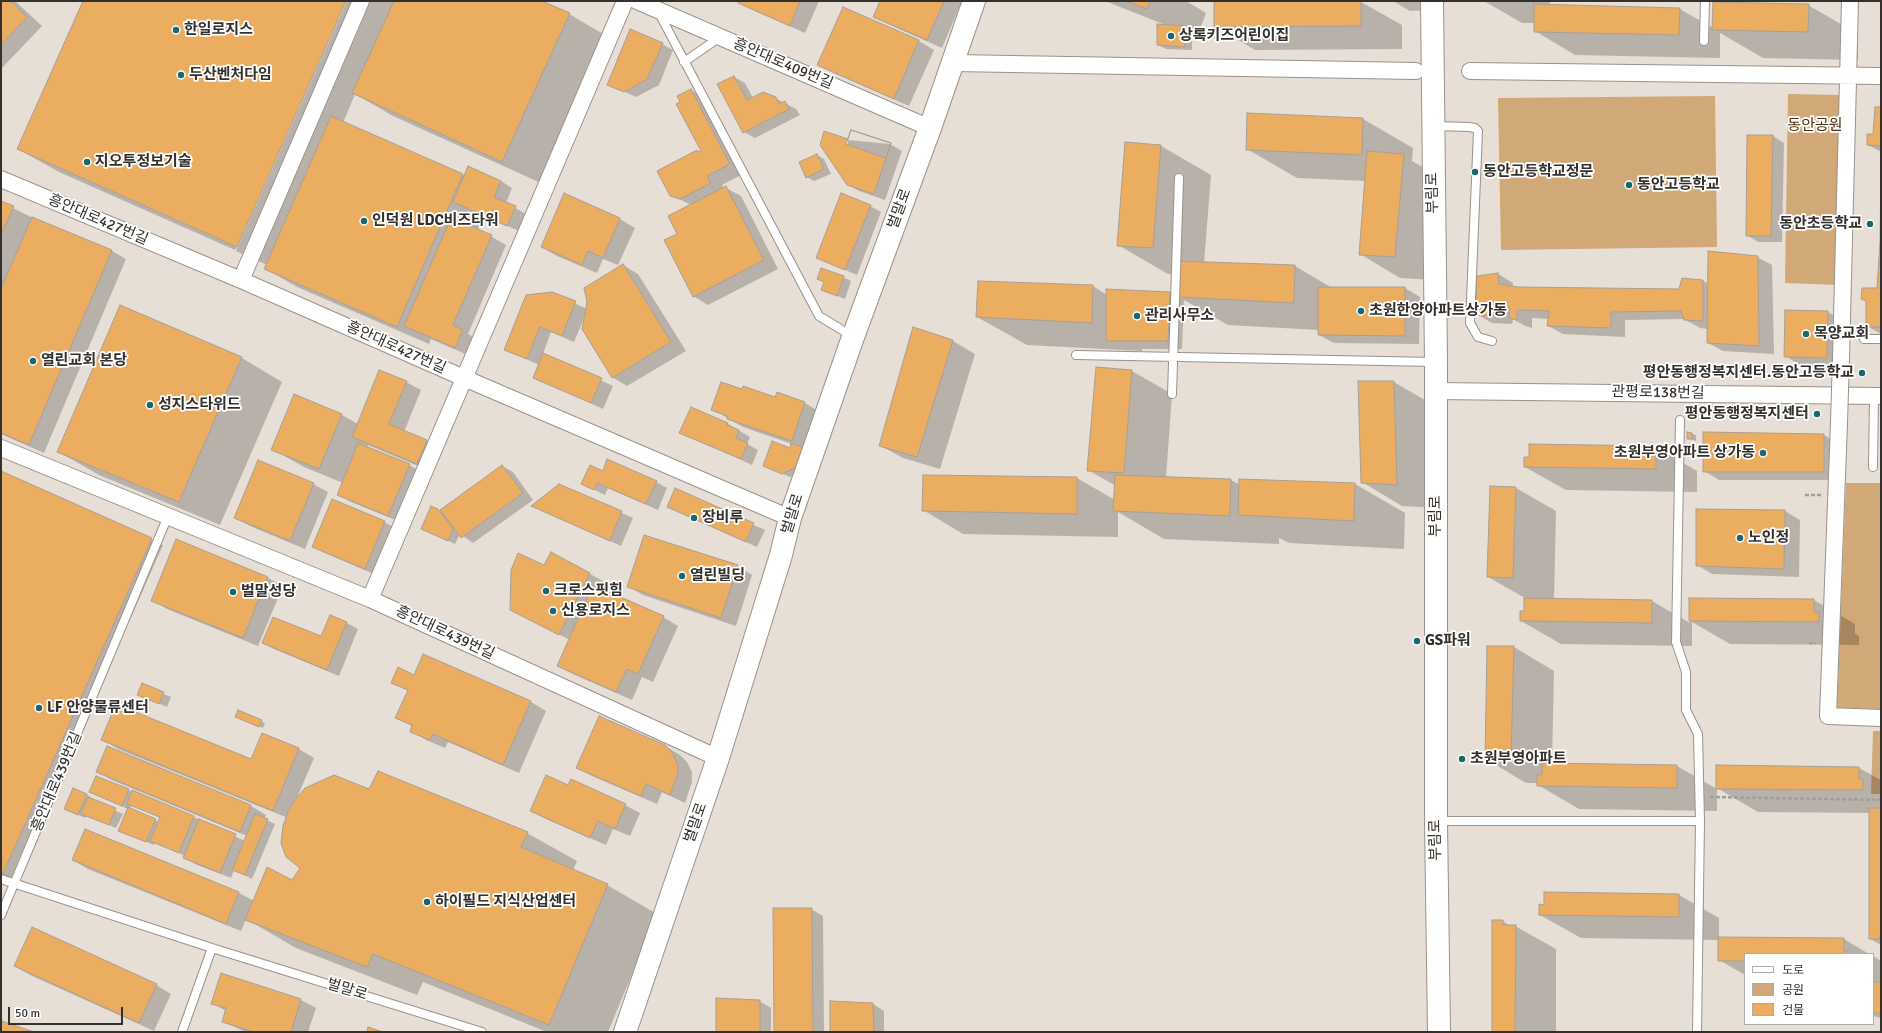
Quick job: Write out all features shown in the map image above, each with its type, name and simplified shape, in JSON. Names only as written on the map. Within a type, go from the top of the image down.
[{"type":"street","points":[[241,280],[361,1]]},
{"type":"street","points":[[370,599],[625,1]]},
{"type":"street","name":"흥안대로409번길","points":[[637,1],[930,128]]},
{"type":"street","name":"벌말로","points":[[625,1032],[718,758],[781,555],[790,518],[853,337],[930,128],[974,1]]},
{"type":"street","name":"부림로","points":[[1432,1],[1432,126],[1436,362],[1436,821],[1439,1032]]},
{"type":"street","points":[[1850,1],[1839,423],[1828,716],[1881,718]]},
{"type":"street","points":[[953,63],[1416,71]]},
{"type":"street","points":[[1470,71],[1881,76]]},
{"type":"street","name":"흥안대로427번길","points":[[1,179],[241,280],[464,378],[790,518]]},
{"type":"street","name":"관평로138번길","points":[[1435,391],[1878,396]]},
{"type":"street","name":"흥안대로439번길","points":[[1,448],[370,599],[718,758]]},
{"type":"lane","points":[[1704,41],[1705,1]]},
{"type":"lane","points":[[658,10],[818,316],[853,337]]},
{"type":"lane","points":[[684,62],[720,37]]},
{"type":"lane","points":[[1432,126],[1469,127],[1475,128],[1478,131],[1470,324],[1478,337],[1492,341]]},
{"type":"lane","points":[[1172,394],[1179,178]]},
{"type":"lane","points":[[1864,339],[1881,339]]},
{"type":"lane","points":[[1076,355],[1436,362]]},
{"type":"lane","points":[[1873,467],[1878,396]]},
{"type":"lane","points":[[1680,420],[1676,642],[1686,672],[1686,710],[1698,734],[1700,821],[1698,1032]]},
{"type":"lane","name":"흥안대로439번길","points":[[1,915],[168,516]]},
{"type":"lane","points":[[1436,821],[1700,821]]},
{"type":"lane","name":"벌말로","points":[[1,879],[212,948],[482,1032]]},
{"type":"lane","points":[[182,1032],[212,948]]},
{"type":"path","points":[[1699,796],[1881,800]]},
{"type":"green space","name":"동안공원","points":[[1788,94],[1842,95],[1838,285],[1785,283]]},
{"type":"green space","points":[[1715,96],[1717,247],[1501,250],[1498,98]]},
{"type":"green space","points":[[1846,483],[1881,483],[1881,709],[1837,708]]},
{"type":"green space","points":[[1873,731],[1881,731],[1881,794],[1871,794]]},
{"type":"building","points":[[1,1],[11,1],[27,17],[1,45]]},
{"type":"building","name":"두산벤처다임","points":[[83,1],[346,1],[237,247],[17,149]]},
{"type":"building","points":[[394,1],[542,1],[570,13],[502,162],[352,93]]},
{"type":"building","points":[[739,1],[800,1],[790,26],[738,3]]},
{"type":"building","points":[[880,1],[944,1],[927,40],[873,17]]},
{"type":"building","points":[[1126,1],[1150,1],[1147,9]]},
{"type":"building","points":[[1214,1],[1361,1],[1361,26],[1214,27]]},
{"type":"building","points":[[1713,2],[1809,4],[1808,32],[1712,30]]},
{"type":"building","points":[[1534,4],[1680,8],[1679,35],[1534,32]]},
{"type":"building","points":[[843,7],[919,40],[894,99],[817,65]]},
{"type":"building","name":"상록키즈어린이집","points":[[1157,24],[1185,26],[1185,47],[1157,45]]},
{"type":"building","points":[[630,29],[663,43],[647,79],[624,92],[607,85]]},
{"type":"building","points":[[734,76],[747,100],[763,92],[776,97],[779,104],[785,101],[789,109],[743,133],[717,84]]},
{"type":"building","points":[[691,89],[730,164],[707,176],[711,183],[680,199],[670,196],[657,171],[697,150],[698,152],[701,151],[676,104],[680,102],[677,96]]},
{"type":"building","points":[[1875,107],[1881,107],[1881,146],[1867,145],[1867,134],[1873,134]]},
{"type":"building","points":[[1247,113],[1363,118],[1362,155],[1246,150]]},
{"type":"building","name":"인덕원 LDC비즈타워","points":[[331,116],[463,174],[397,327],[264,269]]},
{"type":"building","points":[[851,130],[891,143],[886,158],[846,144]]},
{"type":"building","points":[[851,130],[891,143],[874,194],[847,185],[820,145],[824,131],[848,139]]},
{"type":"building","points":[[1747,135],[1773,135],[1771,236],[1746,236]]},
{"type":"building","points":[[1125,142],[1161,145],[1153,248],[1117,246]]},
{"type":"building","points":[[1367,151],[1404,154],[1395,257],[1359,255]]},
{"type":"building","points":[[817,154],[824,169],[806,178],[799,162]]},
{"type":"building","points":[[468,166],[501,181],[494,197],[516,206],[507,226],[453,202]]},
{"type":"building","points":[[1881,168],[1881,327],[1866,327],[1866,301],[1861,299],[1862,288],[1877,288],[1880,242]]},
{"type":"building","points":[[726,186],[764,260],[693,297],[664,240],[677,234],[668,216]]},
{"type":"building","points":[[564,193],[620,218],[603,258],[588,251],[582,265],[541,247]]},
{"type":"building","points":[[841,193],[871,205],[845,270],[816,258]]},
{"type":"building","points":[[1,201],[14,206],[1,235]]},
{"type":"building","name":"열린교회 본당","points":[[32,217],[112,250],[29,445],[1,433],[1,289]]},
{"type":"building","points":[[451,218],[492,235],[453,325],[463,330],[455,348],[404,326]]},
{"type":"building","points":[[1708,251],[1758,256],[1759,346],[1707,343]]},
{"type":"building","points":[[1179,261],[1295,265],[1294,303],[1177,297]]},
{"type":"building","points":[[623,264],[671,342],[612,378],[582,329],[587,302],[584,288]]},
{"type":"building","points":[[821,268],[844,276],[837,296],[821,290],[824,282],[817,279]]},
{"type":"building","points":[[1498,273],[1499,284],[1518,287],[1679,289],[1682,278],[1703,280],[1703,321],[1684,320],[1681,311],[1611,312],[1611,328],[1547,326],[1549,311],[1517,310],[1517,320],[1509,318],[1510,308],[1498,308],[1497,316],[1475,315],[1477,276]]},
{"type":"building","points":[[978,281],[1093,285],[1092,323],[976,317]]},
{"type":"building","name":"초원한양아파트상가동","points":[[1318,287],[1405,287],[1405,336],[1318,335]]},
{"type":"building","name":"관리사무소","points":[[1106,289],[1170,292],[1168,341],[1106,341]]},
{"type":"building","points":[[552,292],[576,301],[562,336],[540,327],[527,359],[504,350],[526,295]]},
{"type":"building","name":"성지스타위드","points":[[120,305],[242,357],[179,502],[57,452]]},
{"type":"building","name":"목양교회","points":[[1785,310],[1828,311],[1827,358],[1784,357]]},
{"type":"building","points":[[913,327],[953,340],[917,457],[879,446]]},
{"type":"building","points":[[543,353],[602,378],[591,403],[533,378]]},
{"type":"building","points":[[1096,367],[1132,370],[1124,473],[1087,471]]},
{"type":"building","points":[[379,370],[407,381],[389,424],[427,440],[417,464],[352,437]]},
{"type":"building","points":[[1358,381],[1394,381],[1397,485],[1361,483]]},
{"type":"building","points":[[721,382],[742,389],[743,386],[775,397],[777,392],[805,402],[792,441],[727,419],[727,416],[711,410]]},
{"type":"building","points":[[294,394],[342,414],[319,469],[271,450]]},
{"type":"building","points":[[691,407],[728,423],[727,425],[739,430],[736,438],[748,443],[741,459],[679,433]]},
{"type":"building","points":[[1687,432],[1692,433],[1693,439],[1687,439]]},
{"type":"building","name":"초원부영아파트 상가동","points":[[1703,432],[1824,434],[1824,472],[1703,472]]},
{"type":"building","points":[[772,441],[790,448],[791,443],[807,449],[801,465],[782,474],[763,466]]},
{"type":"building","points":[[358,443],[410,464],[388,516],[337,495]]},
{"type":"building","points":[[1529,444],[1656,446],[1656,469],[1524,467],[1524,457],[1529,457]]},
{"type":"building","points":[[607,459],[657,481],[646,504],[597,483],[594,490],[581,484],[590,465],[603,471]]},
{"type":"building","points":[[258,460],[314,483],[290,541],[234,518]]},
{"type":"building","points":[[502,465],[523,493],[461,538],[440,510]]},
{"type":"building","name":"LF 안양물류센터","points":[[1,471],[152,538],[1,878]]},
{"type":"building","points":[[923,475],[1077,477],[1077,514],[922,511]]},
{"type":"building","points":[[1115,475],[1231,479],[1230,516],[1113,511]]},
{"type":"building","points":[[1239,479],[1355,483],[1354,521],[1238,515]]},
{"type":"building","points":[[559,484],[622,511],[610,541],[531,506]]},
{"type":"building","points":[[1490,486],[1516,487],[1513,578],[1487,577]]},
{"type":"building","points":[[675,488],[754,523],[746,542],[667,507]]},
{"type":"building","points":[[332,499],[385,521],[365,569],[312,547]]},
{"type":"building","points":[[431,506],[438,509],[453,529],[448,541],[421,529]]},
{"type":"building","name":"노인정","points":[[1696,509],[1785,510],[1784,569],[1696,566]]},
{"type":"building","name":"열린빌딩","points":[[644,535],[738,565],[721,618],[627,587]]},
{"type":"building","points":[[176,539],[268,577],[243,638],[151,601]]},
{"type":"building","name":"크로스핏힘","points":[[551,552],[590,573],[559,635],[510,610],[511,570],[518,553],[544,565]]},
{"type":"building","points":[[593,585],[664,616],[638,674],[627,669],[616,692],[557,666]]},
{"type":"building","points":[[1524,598],[1652,600],[1652,623],[1520,621],[1520,611],[1524,611]]},
{"type":"building","points":[[1689,598],[1814,599],[1814,612],[1819,612],[1819,622],[1689,621]]},
{"type":"building","points":[[330,615],[347,622],[327,670],[262,643],[273,617],[321,636]]},
{"type":"building","points":[[1487,646],[1514,646],[1511,760],[1485,760]]},
{"type":"building","points":[[423,654],[531,701],[503,765],[433,734],[430,740],[410,732],[412,725],[395,718],[408,690],[391,683],[398,667],[414,675]]},
{"type":"building","points":[[142,683],[164,692],[159,704],[137,695]]},
{"type":"building","points":[[116,704],[251,759],[262,733],[299,748],[273,811],[101,740]]},
{"type":"building","points":[[238,710],[262,720],[259,727],[235,717]]},
{"type":"building","points":[[599,716],[665,745],[672,752],[677,763],[678,773],[670,795],[646,784],[641,796],[576,768]]},
{"type":"building","points":[[107,746],[251,805],[240,832],[96,772]]},
{"type":"building","points":[[1542,763],[1677,765],[1677,788],[1537,786],[1537,775],[1542,775]]},
{"type":"building","points":[[1716,765],[1859,767],[1859,779],[1863,779],[1863,790],[1716,789]]},
{"type":"building","name":"하이필드 지식산업센터","points":[[378,771],[528,832],[521,847],[608,884],[549,1025],[373,954],[367,967],[245,920],[267,867],[292,880],[300,868],[286,857],[281,843],[283,826],[288,812],[295,800],[305,788],[334,775],[369,789]]},
{"type":"building","points":[[546,775],[568,785],[571,779],[626,804],[615,829],[598,821],[590,838],[530,811]]},
{"type":"building","points":[[96,776],[129,789],[122,806],[89,792]]},
{"type":"building","points":[[73,788],[87,794],[78,815],[64,809]]},
{"type":"building","points":[[132,790],[194,816],[179,853],[150,841],[160,817],[127,804]]},
{"type":"building","points":[[88,797],[116,808],[109,825],[81,814]]},
{"type":"building","points":[[128,807],[156,819],[146,842],[118,831]]},
{"type":"building","points":[[1869,808],[1881,808],[1880,939],[1869,939]]},
{"type":"building","points":[[255,814],[268,819],[245,875],[232,870]]},
{"type":"building","points":[[199,819],[236,834],[220,873],[183,858]]},
{"type":"building","points":[[85,829],[239,892],[226,924],[72,860]]},
{"type":"building","points":[[1544,892],[1679,894],[1679,917],[1539,915],[1539,904],[1544,905]]},
{"type":"building","points":[[773,908],[812,908],[813,1032],[774,1032]]},
{"type":"building","points":[[1492,920],[1503,920],[1503,925],[1516,925],[1515,1032],[1492,1032]]},
{"type":"building","points":[[32,927],[157,984],[139,1023],[14,966]]},
{"type":"building","points":[[1718,937],[1844,938],[1844,951],[1848,951],[1848,953],[1744,953],[1744,961],[1718,961]]},
{"type":"building","points":[[221,973],[301,999],[291,1032],[254,1032],[222,1022],[226,1008],[211,1004]]},
{"type":"building","points":[[1874,982],[1881,982],[1881,1013],[1874,1013]]},
{"type":"building","points":[[716,998],[760,1000],[760,1032],[716,1032]]},
{"type":"building","points":[[830,1001],[873,1003],[874,1032],[830,1032]]},
{"type":"building","points":[[2,1021],[34,1032],[1,1032]]},
{"type":"building","points":[[368,1027],[383,1032],[367,1032]]},
{"type":"place","name":"한일로지스","points":[[176,30]]},
{"type":"place","name":"상록키즈어린이집","points":[[1171,36]]},
{"type":"place","name":"두산벤처다임","points":[[181,75]]},
{"type":"place","name":"지오투정보기술","points":[[87,162]]},
{"type":"place","name":"동안고등학교정문","points":[[1475,172]]},
{"type":"place","name":"동안고등학교","points":[[1629,185]]},
{"type":"place","name":"인덕원 LDC비즈타워","points":[[364,221]]},
{"type":"place","name":"동안초등학교","points":[[1870,224]]},
{"type":"place","name":"초원한양아파트상가동","points":[[1361,311]]},
{"type":"place","name":"관리사무소","points":[[1137,316]]},
{"type":"place","name":"목양교회","points":[[1806,334]]},
{"type":"place","name":"열린교회 본당","points":[[33,361]]},
{"type":"place","name":"평안동행정복지센터.동안고등학교","points":[[1862,373]]},
{"type":"place","name":"성지스타위드","points":[[150,405]]},
{"type":"place","name":"평안동행정복지센터","points":[[1817,414]]},
{"type":"place","name":"초원부영아파트 상가동","points":[[1763,453]]},
{"type":"place","name":"장비루","points":[[694,518]]},
{"type":"place","name":"노인정","points":[[1740,538]]},
{"type":"place","name":"열린빌딩","points":[[682,576]]},
{"type":"place","name":"크로스핏힘","points":[[546,591]]},
{"type":"place","name":"벌말성당","points":[[233,592]]},
{"type":"place","name":"신용로지스","points":[[553,611]]},
{"type":"place","name":"GS파워","points":[[1417,641]]},
{"type":"place","name":"LF 안양물류센터","points":[[39,708]]},
{"type":"place","name":"초원부영아파트","points":[[1462,759]]},
{"type":"place","name":"하이필드 지식산업센터","points":[[427,902]]}]
